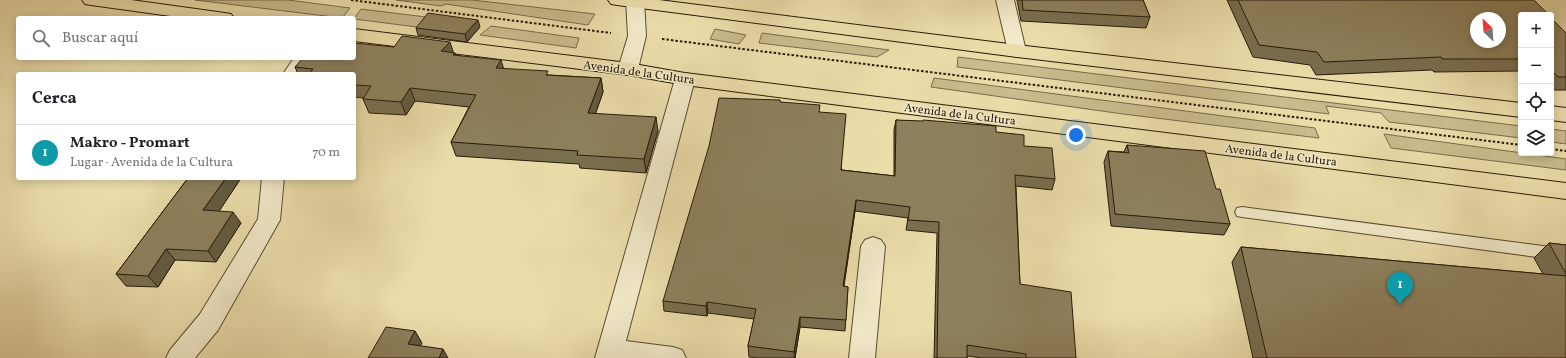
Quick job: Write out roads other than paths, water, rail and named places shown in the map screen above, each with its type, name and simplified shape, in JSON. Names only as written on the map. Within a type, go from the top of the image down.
[{"type":"highway","points":[[91,0],[210,16]]},
{"type":"highway","points":[[629,1],[1017,51],[1518,110]]},
{"type":"highway","name":"Avenida de la Cultura","points":[[356,35],[628,69],[685,79],[1566,191]]},
{"type":"highway","points":[[1554,113],[1566,115]]},
{"type":"street","points":[[1005,0],[1017,51]]},
{"type":"street","points":[[628,69],[637,36],[629,1]]},
{"type":"street","points":[[294,72],[303,60]]},
{"type":"street","points":[[673,358],[609,355],[685,79]]},
{"type":"street","points":[[179,358],[209,322],[268,220],[273,180]]},
{"type":"street","points":[[862,358],[873,246]]},
{"type":"lane","points":[[1242,212],[1566,255]]},
{"type":"place","name":"Makro - Promart","points":[[1400,305]]}]
